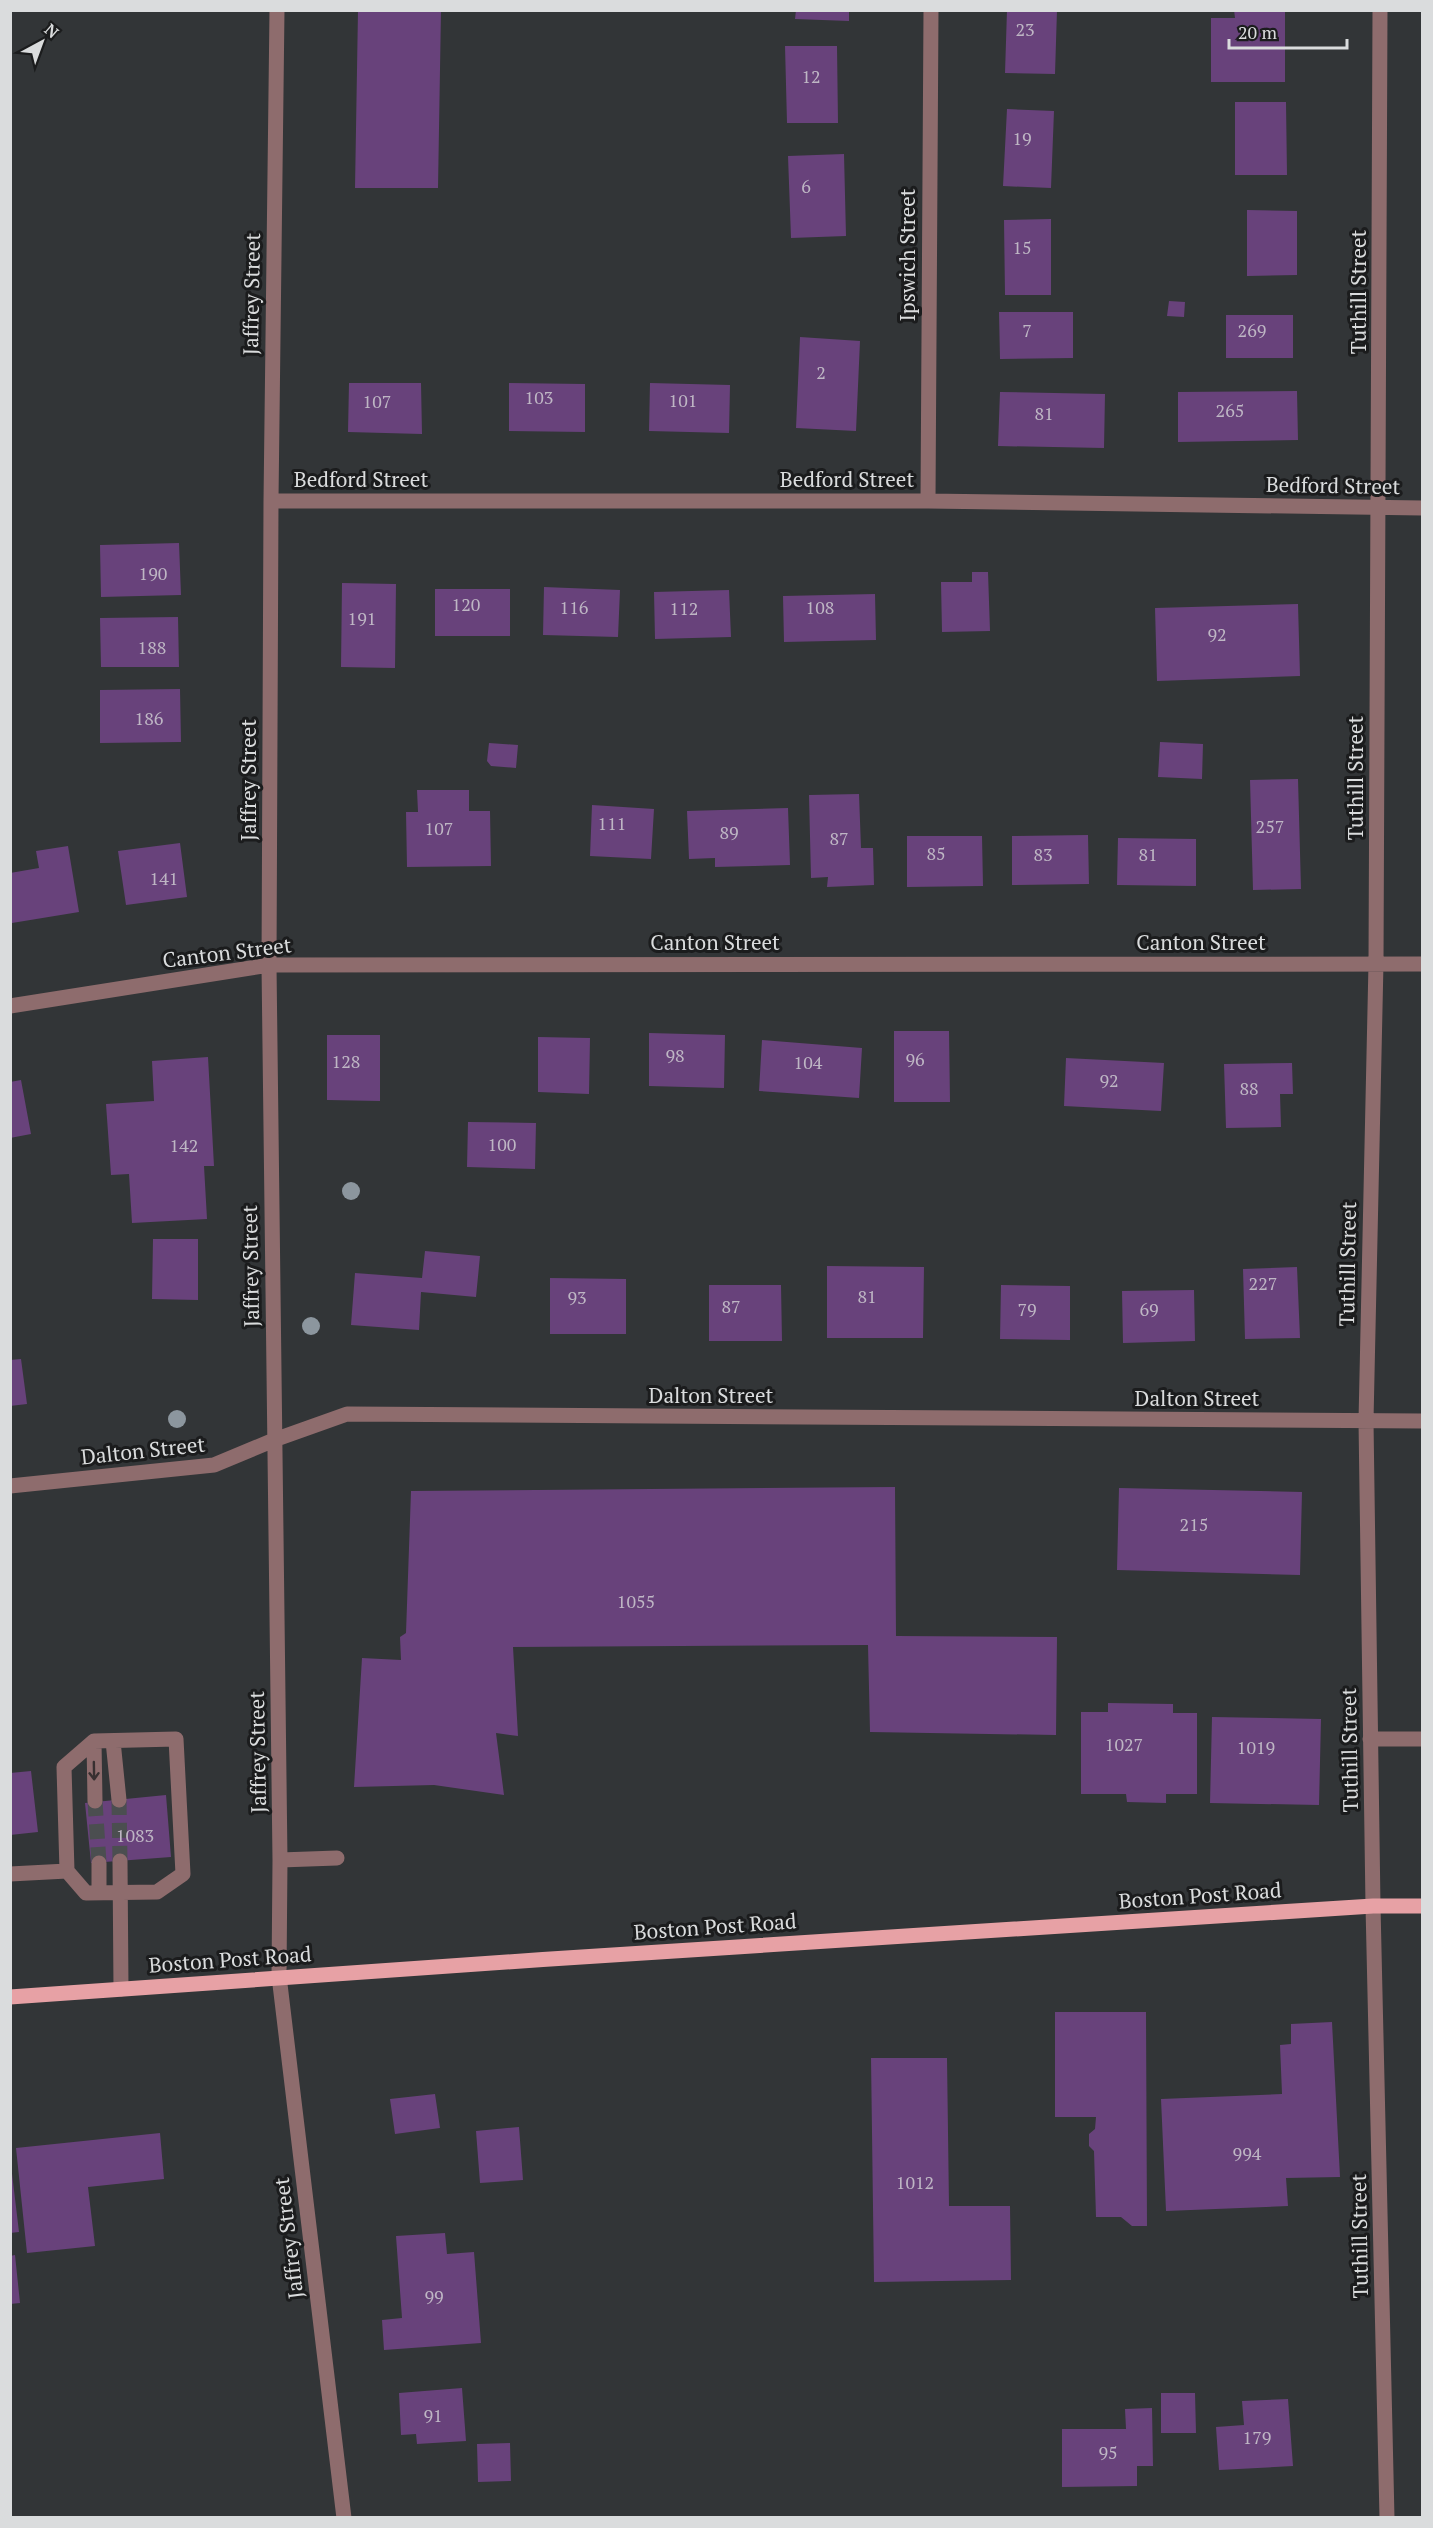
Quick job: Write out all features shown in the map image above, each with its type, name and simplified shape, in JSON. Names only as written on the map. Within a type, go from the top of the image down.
[{"type":"main road","name":"Boston Post Road","points":[[10,1998],[279,1977],[1373,1906],[1422,1906]]},
{"type":"street","name":"Jaffrey Street","points":[[277,10],[271,501],[269,964],[280,1860],[279,1977],[344,2517]]},
{"type":"street","name":"Ipswich Street","points":[[928,501],[931,10]]},
{"type":"street","name":"Tuthill Street","points":[[1380,10],[1380,508],[1376,963],[1365,1421],[1387,2517]]},
{"type":"street","name":"Bedford Street","points":[[271,501],[928,501],[1422,508]]},
{"type":"street","name":"Canton Street","points":[[10,1006],[269,964],[1422,964]]},
{"type":"street","name":"Dalton Street","points":[[10,1486],[214,1465],[274,1440],[347,1414],[1422,1421]]},
{"type":"street","points":[[176,1739],[183,1874],[157,1892],[86,1893],[67,1871],[64,1767],[94,1741],[113,1741],[176,1739]]},
{"type":"street","points":[[1370,1739],[1422,1739]]},
{"type":"street","points":[[94,1741],[95,1801]]},
{"type":"street","points":[[113,1741],[119,1800]]},
{"type":"street","points":[[280,1860],[337,1857]]},
{"type":"street","points":[[120,1861],[121,1989]]},
{"type":"street","points":[[99,1863],[99,1893]]},
{"type":"street","points":[[10,1874],[67,1871]]},
{"type":"building","points":[[358,10],[441,10],[438,188],[355,188]]},
{"type":"building","points":[[796,10],[849,10],[849,21],[795,19]]},
{"type":"building","points":[[1007,10],[1057,10],[1055,74],[1005,73]]},
{"type":"building","points":[[1234,10],[1285,10],[1285,82],[1211,82],[1211,18],[1235,18]]},
{"type":"building","points":[[785,46],[837,46],[838,123],[787,123]]},
{"type":"building","points":[[1235,102],[1286,102],[1287,175],[1235,175]]},
{"type":"building","points":[[1007,109],[1054,111],[1051,188],[1003,186]]},
{"type":"building","points":[[844,154],[846,236],[791,238],[788,156]]},
{"type":"building","points":[[1247,210],[1297,211],[1297,275],[1247,276]]},
{"type":"building","points":[[1051,219],[1051,295],[1005,295],[1004,220]]},
{"type":"building","points":[[1169,301],[1185,302],[1184,317],[1167,316]]},
{"type":"building","points":[[999,312],[1073,312],[1073,358],[1000,359]]},
{"type":"building","points":[[1226,315],[1293,315],[1293,358],[1226,358]]},
{"type":"building","points":[[800,337],[860,341],[856,431],[796,428]]},
{"type":"building","points":[[349,383],[421,383],[422,434],[348,432]]},
{"type":"building","points":[[509,383],[585,384],[585,432],[509,431]]},
{"type":"building","points":[[650,383],[730,385],[729,433],[649,431]]},
{"type":"building","points":[[1297,391],[1298,440],[1178,442],[1178,392]]},
{"type":"building","points":[[1000,392],[1105,394],[1104,448],[998,446]]},
{"type":"building","points":[[179,543],[181,595],[101,597],[100,545]]},
{"type":"building","points":[[972,572],[988,572],[990,631],[942,632],[941,582],[972,582]]},
{"type":"building","points":[[342,583],[396,584],[395,668],[341,667]]},
{"type":"building","points":[[544,587],[620,590],[618,637],[543,635]]},
{"type":"building","points":[[435,589],[510,589],[510,636],[435,636]]},
{"type":"building","points":[[729,590],[731,637],[655,639],[654,592]]},
{"type":"building","points":[[875,594],[876,640],[784,642],[783,596]]},
{"type":"building","points":[[1298,604],[1300,676],[1157,681],[1155,608]]},
{"type":"building","points":[[178,617],[179,667],[101,667],[100,618]]},
{"type":"building","points":[[180,689],[181,742],[100,743],[100,690]]},
{"type":"building","points":[[1160,742],[1203,744],[1202,779],[1158,777]]},
{"type":"building","points":[[489,743],[518,745],[516,768],[491,766],[487,761]]},
{"type":"building","points":[[1298,779],[1301,889],[1253,890],[1250,780]]},
{"type":"building","points":[[417,790],[469,790],[469,811],[490,811],[491,866],[407,867],[406,812],[418,812]]},
{"type":"building","points":[[859,794],[861,848],[873,848],[874,885],[827,887],[828,877],[811,878],[809,795]]},
{"type":"building","points":[[592,805],[654,809],[651,859],[590,856]]},
{"type":"building","points":[[788,808],[790,865],[715,867],[715,858],[689,859],[687,811]]},
{"type":"building","points":[[1088,835],[1089,884],[1012,885],[1012,836]]},
{"type":"building","points":[[907,836],[982,836],[983,886],[907,887]]},
{"type":"building","points":[[1118,838],[1196,839],[1196,886],[1117,885]]},
{"type":"building","points":[[180,843],[187,897],[126,905],[118,851]]},
{"type":"building","points":[[68,846],[79,912],[12,923],[10,873],[39,868],[36,851]]},
{"type":"building","points":[[894,1031],[949,1031],[950,1102],[894,1102]]},
{"type":"building","points":[[649,1033],[725,1035],[724,1088],[649,1086]]},
{"type":"building","points":[[327,1035],[380,1035],[380,1101],[327,1100]]},
{"type":"building","points":[[538,1037],[590,1038],[589,1094],[538,1092]]},
{"type":"building","points":[[762,1040],[862,1048],[859,1098],[759,1091]]},
{"type":"building","points":[[208,1057],[214,1166],[204,1166],[207,1219],[132,1223],[129,1174],[111,1175],[106,1104],[154,1101],[152,1061]]},
{"type":"building","points":[[1066,1058],[1164,1063],[1161,1111],[1064,1106]]},
{"type":"building","points":[[1292,1063],[1293,1094],[1280,1094],[1281,1127],[1226,1128],[1224,1064]]},
{"type":"building","points":[[21,1080],[31,1134],[10,1138],[10,1082]]},
{"type":"building","points":[[468,1122],[536,1123],[535,1169],[467,1167]]},
{"type":"building","points":[[153,1239],[198,1239],[198,1300],[152,1299]]},
{"type":"building","points":[[425,1251],[480,1256],[476,1297],[421,1292],[419,1330],[351,1325],[355,1273],[422,1278]]},
{"type":"building","points":[[827,1266],[924,1267],[923,1338],[827,1338]]},
{"type":"building","points":[[1297,1267],[1300,1338],[1245,1339],[1243,1269]]},
{"type":"building","points":[[550,1278],[626,1279],[626,1334],[550,1334]]},
{"type":"building","points":[[709,1285],[781,1285],[782,1341],[709,1341]]},
{"type":"building","points":[[1001,1285],[1070,1286],[1070,1340],[1000,1339]]},
{"type":"building","points":[[1194,1290],[1195,1341],[1123,1343],[1122,1291]]},
{"type":"building","points":[[21,1359],[27,1404],[10,1406],[10,1360]]},
{"type":"building","points":[[895,1487],[896,1636],[1057,1637],[1056,1735],[870,1732],[868,1645],[513,1647],[518,1736],[496,1733],[504,1795],[434,1785],[354,1787],[362,1658],[401,1660],[400,1637],[406,1633],[411,1491]]},
{"type":"building","points":[[1119,1488],[1302,1492],[1300,1575],[1117,1570]]},
{"type":"building","points":[[1108,1703],[1173,1704],[1173,1713],[1197,1713],[1197,1794],[1166,1794],[1166,1803],[1127,1802],[1126,1794],[1081,1794],[1081,1712],[1108,1712]]},
{"type":"building","points":[[1212,1717],[1321,1719],[1319,1805],[1210,1803]]},
{"type":"building","points":[[31,1771],[38,1832],[10,1835],[10,1773]]},
{"type":"building","points":[[166,1795],[171,1857],[91,1863],[85,1803]]},
{"type":"building","points":[[1055,2012],[1146,2012],[1147,2226],[1132,2226],[1121,2217],[1096,2217],[1094,2151],[1089,2146],[1089,2134],[1095,2129],[1096,2117],[1055,2117]]},
{"type":"building","points":[[1332,2022],[1340,2177],[1286,2178],[1288,2206],[1166,2211],[1161,2099],[1282,2094],[1280,2045],[1291,2044],[1291,2024]]},
{"type":"building","points":[[871,2058],[947,2058],[949,2206],[1010,2206],[1011,2280],[874,2282]]},
{"type":"building","points":[[435,2094],[440,2128],[395,2134],[390,2099]]},
{"type":"building","points":[[519,2127],[523,2180],[480,2183],[476,2131]]},
{"type":"building","points":[[160,2133],[164,2179],[88,2187],[95,2246],[27,2253],[16,2148]]},
{"type":"building","points":[[10,2157],[19,2232],[10,2233]]},
{"type":"building","points":[[445,2233],[447,2254],[474,2252],[481,2343],[384,2350],[382,2320],[402,2318],[396,2236]]},
{"type":"building","points":[[15,2255],[20,2303],[10,2304],[10,2256]]},
{"type":"building","points":[[462,2388],[466,2441],[417,2444],[416,2434],[401,2435],[399,2393]]},
{"type":"building","points":[[1161,2393],[1195,2393],[1196,2433],[1161,2433]]},
{"type":"building","points":[[1288,2399],[1293,2466],[1219,2470],[1216,2427],[1244,2425],[1242,2401]]},
{"type":"building","points":[[1152,2408],[1153,2466],[1137,2466],[1137,2486],[1062,2487],[1062,2429],[1126,2429],[1125,2409]]},
{"type":"building","points":[[510,2443],[511,2481],[478,2482],[477,2444]]},
{"type":"tunnel","points":[[119,1800],[120,1861]]},
{"type":"tunnel","points":[[95,1801],[99,1863]]}]
